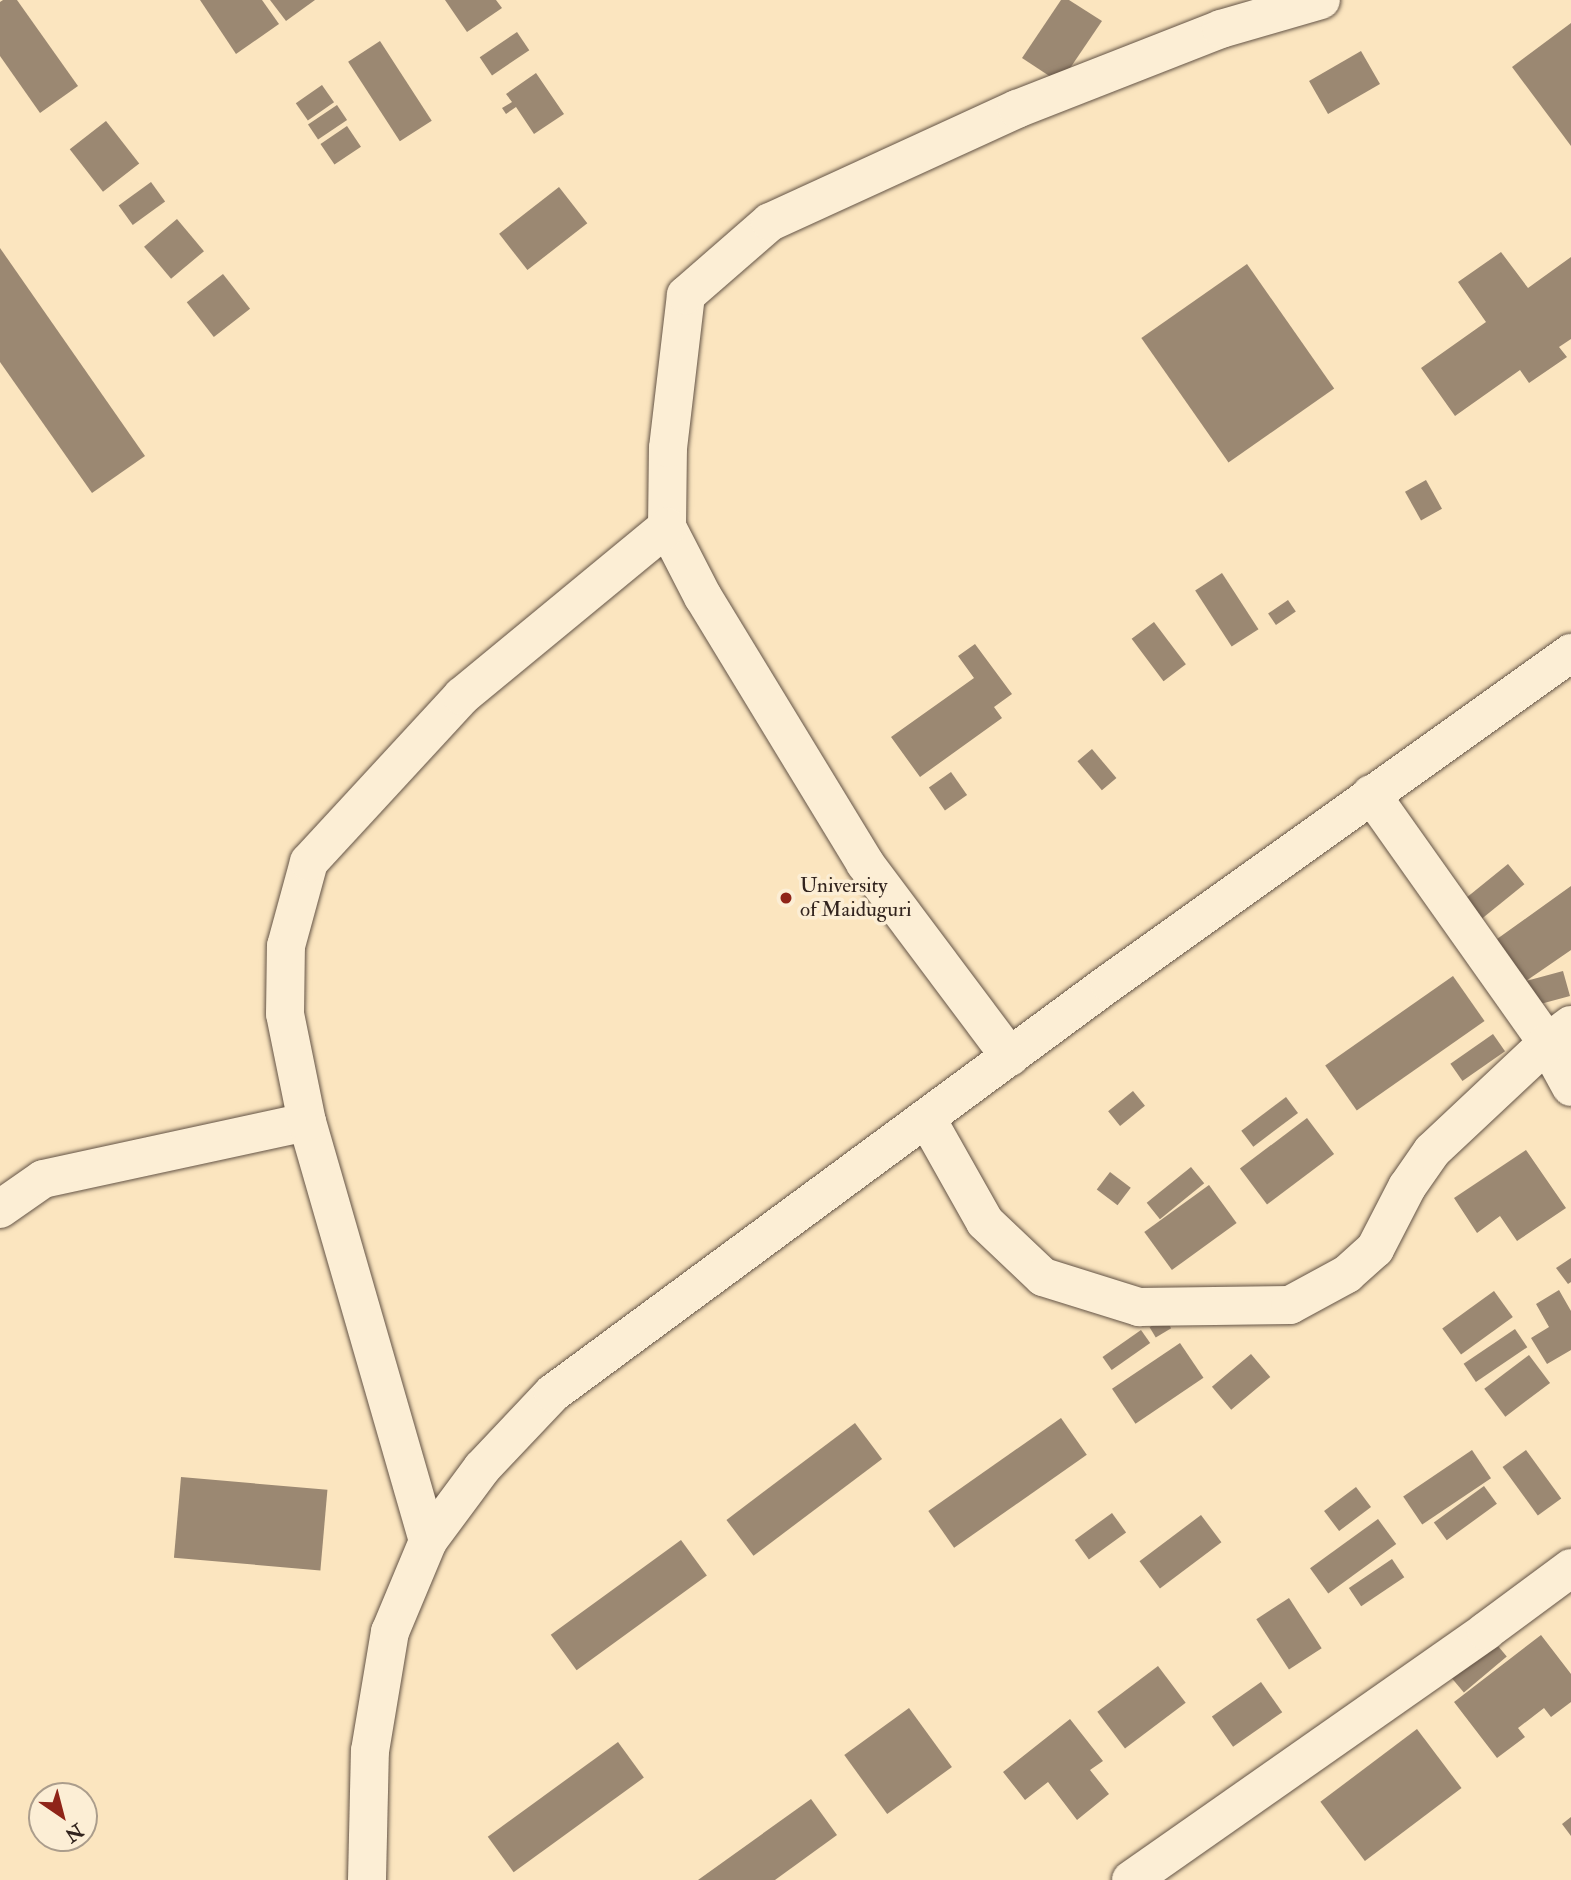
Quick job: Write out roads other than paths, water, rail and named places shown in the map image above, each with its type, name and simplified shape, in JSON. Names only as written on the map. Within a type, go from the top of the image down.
[{"type":"street","points":[[1010,1057],[865,863],[704,597],[667,527],[668,448],[686,295],[770,222],[1017,109],[1222,29],[1321,0]]},
{"type":"street","points":[[428,1541],[307,1122],[285,1014],[286,946],[309,862],[462,696],[667,527]]},
{"type":"street","points":[[367,1880],[370,1751],[390,1632],[428,1541],[482,1468],[553,1393],[1371,794],[1571,653]]},
{"type":"street","points":[[1371,794],[1559,1034],[1571,1087]]},
{"type":"street","points":[[927,1119],[985,1222],[1043,1277],[1139,1307],[1290,1305],[1347,1274],[1375,1249],[1407,1187],[1432,1151],[1559,1034]]},
{"type":"street","points":[[0,1209],[43,1179],[307,1122]]},
{"type":"street","points":[[1131,1880],[1486,1631],[1571,1568]]},
{"type":"place","name":"University of Maiduguri","points":[[786,898]]}]
